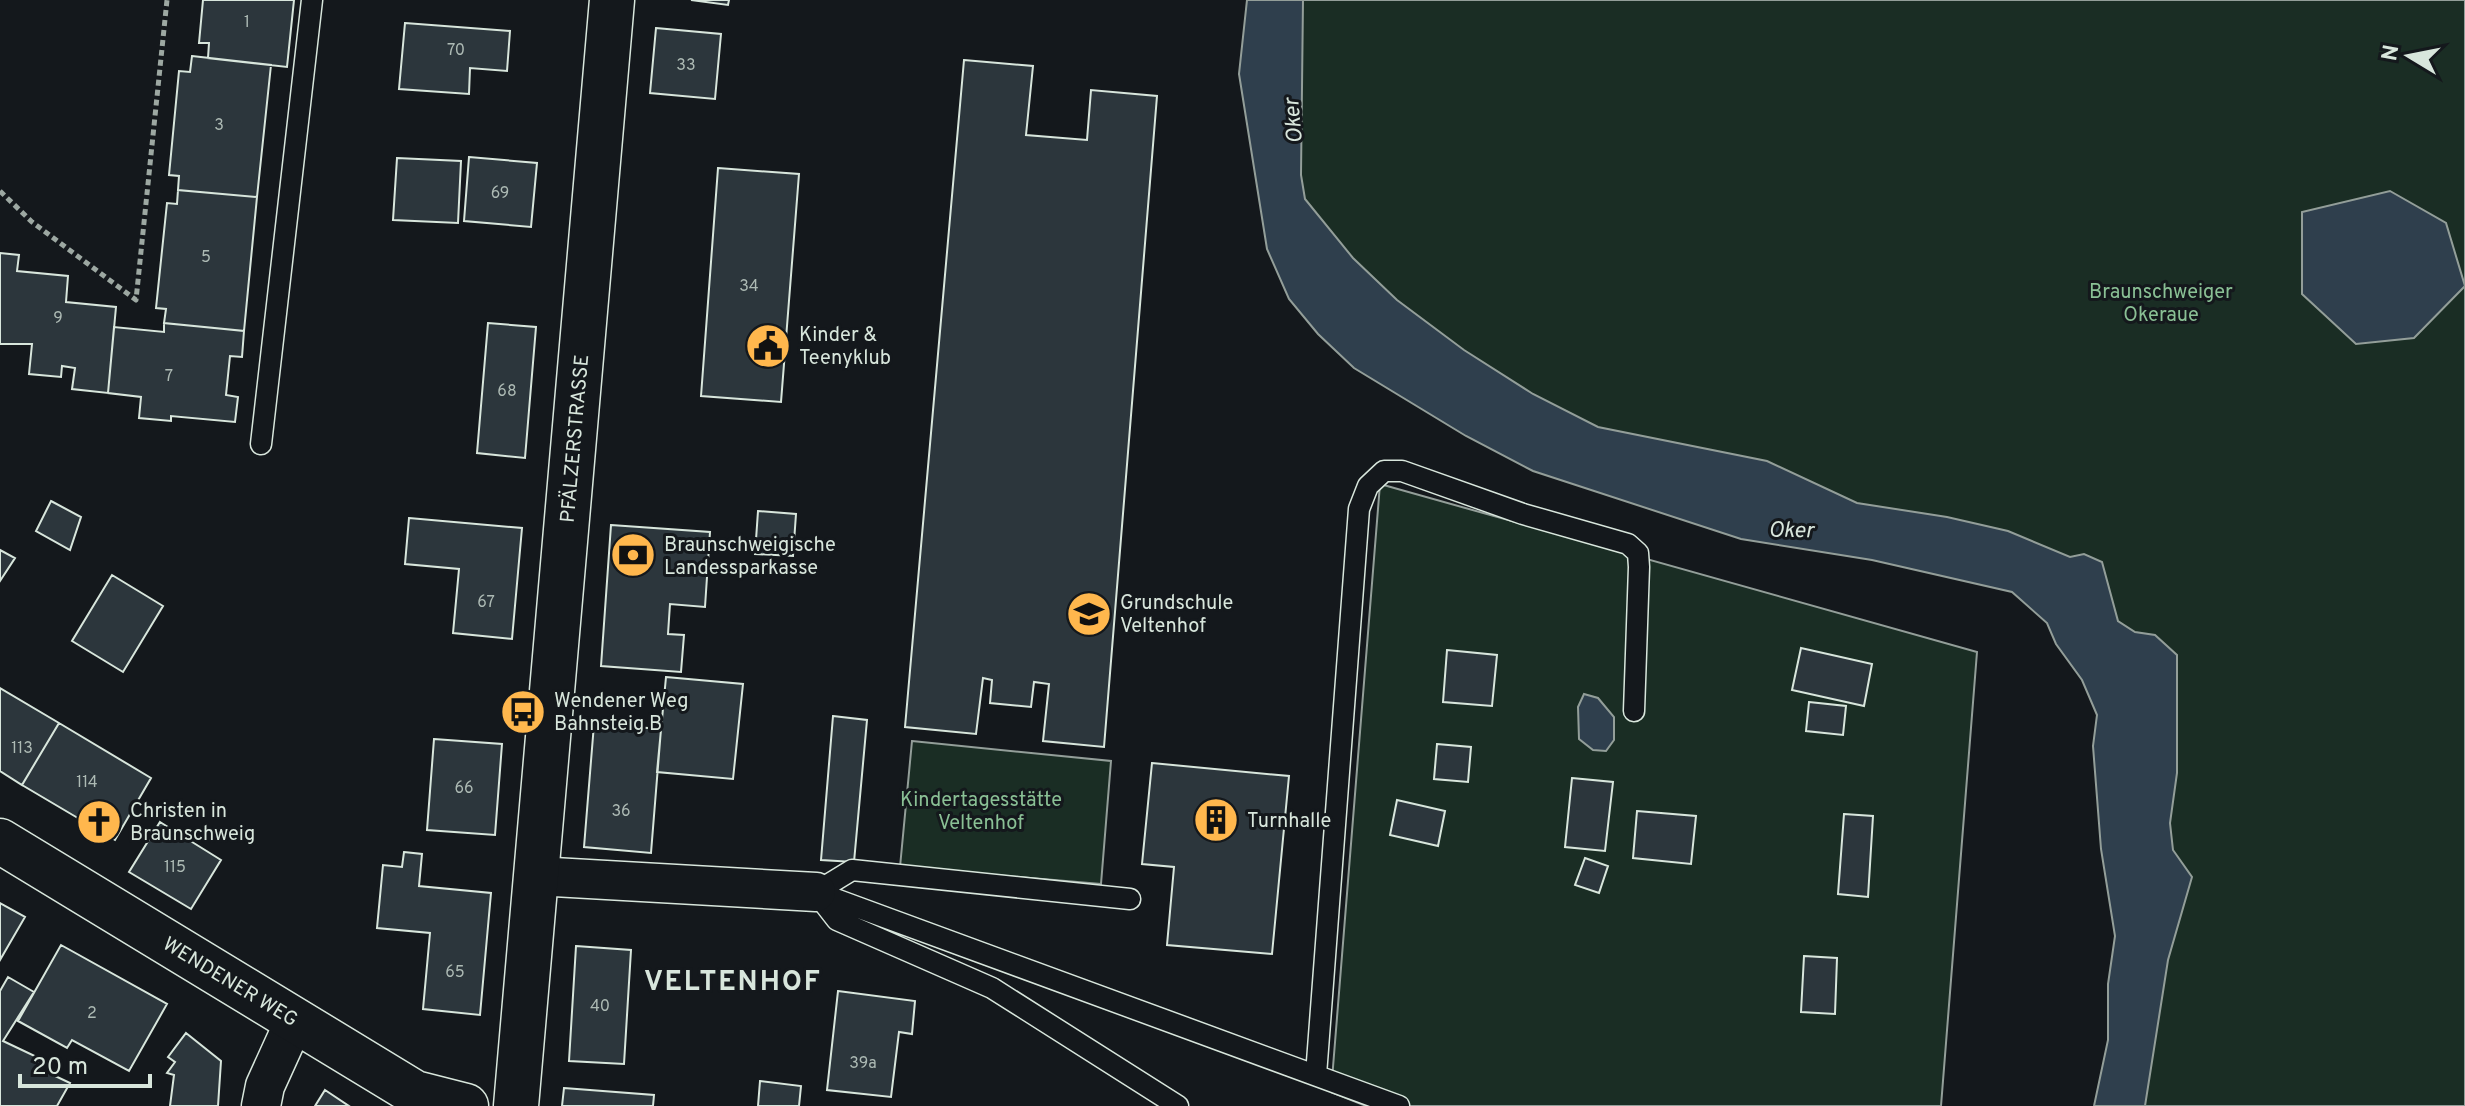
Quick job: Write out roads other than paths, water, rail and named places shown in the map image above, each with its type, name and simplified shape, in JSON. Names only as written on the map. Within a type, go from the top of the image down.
[{"type":"street","name":"PFÄLZERSTRASSE","points":[[516,1106],[612,0]]},
{"type":"street","name":"WENDENER WEG","points":[[0,841],[415,1093],[466,1106]]},
{"type":"street","points":[[536,876],[816,892]]},
{"type":"street","points":[[261,1106],[265,1086],[295,1020]]},
{"type":"lane","points":[[261,444],[312,0]]},
{"type":"lane","points":[[1316,1075],[1359,509],[1368,486],[1384,471],[1402,471],[1523,514],[1606,535],[1628,544],[1638,553],[1639,567],[1634,711]]},
{"type":"lane","points":[[816,892],[852,870],[1130,899]]},
{"type":"lane","points":[[816,892],[1399,1106]]},
{"type":"lane","points":[[816,892],[837,920],[992,988],[1178,1106]]},
{"type":"water","name":"Oker","points":[[1247,0],[1303,0],[1301,175],[1305,199],[1353,258],[1397,300],[1464,350],[1533,394],[1598,427],[1767,461],[1857,503],[1947,517],[2008,531],[2070,557],[2084,554],[2102,562],[2118,621],[2135,632],[2155,635],[2177,655],[2177,773],[2170,823],[2173,850],[2192,877],[2168,960],[2145,1106],[2094,1106],[2108,1040],[2108,984],[2115,936],[2101,849],[2093,746],[2097,715],[2082,680],[2056,644],[2047,623],[2012,592],[1872,560],[1741,539],[1533,471],[1466,436],[1354,368],[1318,334],[1289,299],[1267,249],[1239,74]]},
{"type":"water","points":[[2390,191],[2446,223],[2465,286],[2414,338],[2356,344],[2302,294],[2302,212]]},
{"type":"water","points":[[1584,694],[1598,698],[1614,717],[1614,740],[1606,751],[1593,750],[1579,739],[1578,707]]},
{"type":"place","name":"Kinder & Teenyklub","points":[[768,346]]},
{"type":"place","name":"Braunschweigische Landessparkasse","points":[[633,555]]},
{"type":"place","name":"Grundschule Veltenhof","points":[[1089,614]]},
{"type":"place","name":"Wendener Weg Bahnsteig B","points":[[523,712]]},
{"type":"place","name":"Turnhalle","points":[[1216,820]]},
{"type":"place","name":"Christen in Braunschweig","points":[[99,822]]},
{"type":"district","name":"VELTENHOF","points":[[733,980]]},
{"type":"park label","name":"Braunschweiger Okeraue","points":[[2161,302]]},
{"type":"park label","name":"Kindertagesstätte Veltenhof","points":[[981,810]]}]
